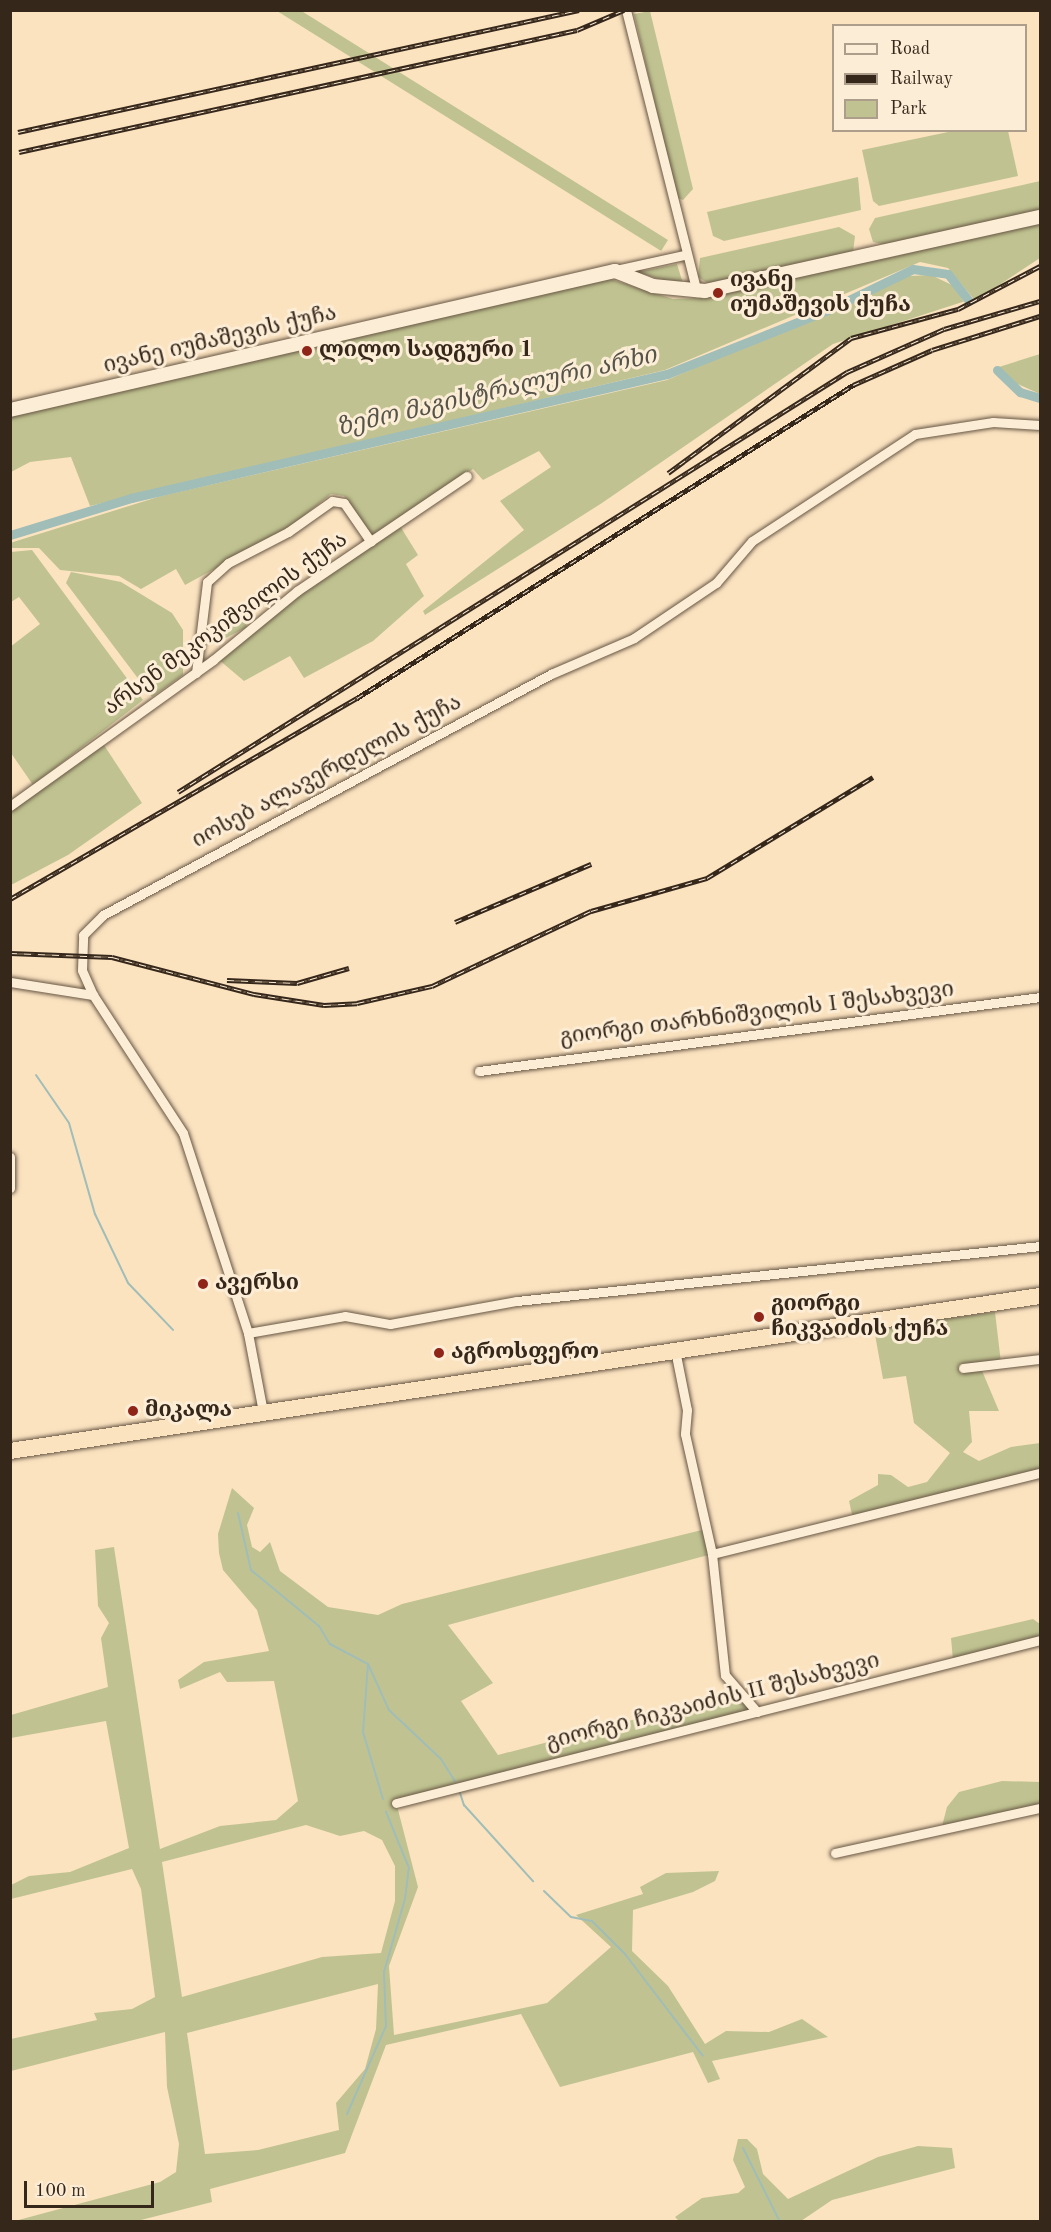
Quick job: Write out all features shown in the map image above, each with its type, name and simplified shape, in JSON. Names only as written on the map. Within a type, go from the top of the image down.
[{"type":"highway","points":[[10,1451],[1041,1296]]},
{"type":"street","points":[[626,10],[684,255],[697,292]]},
{"type":"street","points":[[615,271],[653,286],[697,292],[1041,217]]},
{"type":"street","name":"ივანე იუმაშევის ქუჩა","points":[[10,410],[684,255]]},
{"type":"street","name":"იოსებ ალავერდელის ქუჩა","points":[[263,1412],[248,1333],[183,1133],[93,995],[82,970],[83,935],[103,915],[551,674],[634,638],[716,584],[752,541],[915,434],[993,422],[1041,425]]},
{"type":"street","name":"არსენ მეკოკიშვილის ქუჩა","points":[[10,806],[196,673],[297,591],[467,476]]},
{"type":"street","points":[[196,673],[207,582],[228,563],[288,532],[332,501],[344,503],[370,542]]},
{"type":"street","points":[[10,982],[93,995]]},
{"type":"street","name":"გიორგი თარხნიშვილის I შესახვევი","points":[[479,1071],[1041,997]]},
{"type":"street","points":[[10,1156],[10,1188]]},
{"type":"street","points":[[248,1333],[345,1316],[390,1324],[517,1301],[1041,1246]]},
{"type":"street","points":[[675,1350],[687,1410],[685,1434],[712,1554],[725,1675],[757,1712]]},
{"type":"street","points":[[963,1368],[1041,1359]]},
{"type":"street","points":[[712,1554],[1041,1473]]},
{"type":"street","name":"გიორგი ჩიკვაიძის II შესახვევი","points":[[396,1803],[1041,1640]]},
{"type":"street","points":[[836,1853],[1041,1808]]},
{"type":"green space","points":[[275,10],[300,10],[668,240],[661,251]]},
{"type":"green space","points":[[650,11],[693,189],[683,200],[677,198],[634,14]]},
{"type":"green space","points":[[948,132],[1008,132],[1018,176],[879,206],[873,201],[862,150]]},
{"type":"green space","points":[[858,177],[861,210],[724,241],[713,236],[707,212]]},
{"type":"green space","points":[[1040,181],[1040,211],[886,245],[873,242],[869,229],[875,218]]},
{"type":"green space","points":[[1040,223],[1040,258],[984,295],[968,300],[973,298],[948,268],[920,262],[665,370],[90,506],[71,457],[30,462],[11,472],[11,416],[607,278],[673,299],[702,298]]},
{"type":"green space","points":[[839,227],[855,236],[853,252],[709,284],[698,277],[700,258]]},
{"type":"green space","points":[[677,264],[684,287],[637,272]]},
{"type":"green space","points":[[931,275],[954,286],[964,302],[833,344],[602,503],[425,615],[423,611],[524,530],[500,501],[551,467],[539,451],[483,480],[473,469],[373,537],[344,496],[331,494],[286,530],[185,585],[176,569],[141,589],[119,576],[60,570],[39,548],[11,548],[10,543],[161,496],[667,380],[909,276]]},
{"type":"green space","points":[[1040,354],[1040,394],[1011,381],[999,367]]},
{"type":"green space","points":[[400,526],[418,555],[406,564],[424,596],[373,641],[304,678],[290,656],[244,681],[218,659],[288,601]]},
{"type":"green space","points":[[32,550],[143,700],[33,785],[11,753],[10,647],[40,624],[19,597],[11,602],[11,552]]},
{"type":"green space","points":[[71,572],[121,582],[172,613],[183,630],[183,675],[152,697],[66,583]]},
{"type":"green space","points":[[239,611],[247,627],[214,644],[206,628]]},
{"type":"green space","points":[[102,742],[142,803],[68,855],[11,885],[11,811]]},
{"type":"green space","points":[[995,1312],[1001,1363],[980,1366],[999,1411],[969,1411],[972,1442],[963,1452],[979,1461],[1011,1447],[1040,1443],[1040,1470],[853,1519],[849,1501],[878,1485],[878,1474],[891,1475],[908,1487],[927,1482],[950,1453],[914,1423],[906,1376],[883,1379],[874,1329]]},
{"type":"green space","points":[[232,1488],[254,1508],[247,1525],[252,1547],[260,1552],[270,1542],[280,1571],[328,1607],[378,1615],[402,1604],[706,1529],[712,1554],[448,1625],[493,1683],[461,1701],[498,1755],[720,1697],[730,1685],[757,1712],[396,1802],[418,1887],[389,1966],[394,2035],[547,2003],[611,1947],[576,1915],[643,1894],[640,1887],[666,1873],[719,1871],[715,1881],[693,1892],[633,1910],[632,1951],[668,1986],[705,2044],[726,2031],[769,2032],[802,2019],[828,2037],[712,2061],[720,2079],[708,2083],[693,2052],[560,2087],[521,2014],[386,2045],[345,2153],[210,2189],[212,2202],[133,2222],[11,2222],[160,2182],[176,2172],[179,2144],[167,2087],[165,2032],[11,2071],[11,2039],[97,2020],[94,2013],[132,2009],[155,1997],[141,1889],[132,1869],[11,1899],[11,1885],[29,1876],[70,1872],[129,1848],[106,1721],[11,1738],[11,1715],[108,1687],[101,1638],[109,1623],[98,1606],[95,1550],[114,1547],[160,1849],[220,1826],[276,1820],[298,1801],[274,1681],[227,1682],[220,1672],[180,1689],[178,1680],[204,1662],[269,1651],[257,1610],[223,1570],[218,1534]],"holes":[[[306,1825],[340,1836],[364,1831],[382,1840],[395,1866],[395,1901],[381,1953],[322,1957],[182,1997],[162,1862]],[[378,1984],[376,2029],[365,2069],[336,2103],[339,2130],[258,2150],[205,2154],[187,2033]]]},
{"type":"green space","points":[[1033,1619],[1040,1624],[1040,1640],[953,1660],[951,1638]]},
{"type":"green space","points":[[1002,1781],[1040,1782],[1040,1808],[941,1830],[947,1807],[959,1792]]},
{"type":"green space","points":[[738,2139],[747,2139],[757,2149],[763,2174],[788,2199],[878,2157],[918,2146],[952,2148],[955,2168],[832,2200],[801,2221],[679,2221],[675,2217],[702,2198],[738,2193],[745,2187],[733,2160]]},
{"type":"waterway","name":"ზემო მაგისტრალური არხი","points":[[10,535],[131,498],[667,374],[828,310],[913,269],[948,274],[968,300]]},
{"type":"waterway","name":"ზემო მაგისტრალური არხი","points":[[997,370],[1020,392],[1040,398]]},
{"type":"waterway","points":[[36,1075],[69,1123],[95,1214],[128,1283],[173,1330]]},
{"type":"waterway","points":[[238,1513],[251,1570],[319,1626],[330,1644],[368,1664],[389,1710],[441,1759],[455,1781]]},
{"type":"waterway","points":[[368,1664],[363,1732],[383,1799]]},
{"type":"waterway","points":[[460,1793],[464,1805],[533,1881]]},
{"type":"waterway","points":[[347,2114],[386,2026],[384,1972],[405,1899],[409,1868],[386,1812]]},
{"type":"waterway","points":[[544,1891],[571,1917],[592,1921],[625,1954],[703,2056]]},
{"type":"waterway","points":[[743,2148],[780,2222]]},
{"type":"railway","points":[[18,132],[579,10]]},
{"type":"railway","points":[[19,152],[577,30],[624,10]]},
{"type":"railway","points":[[668,473],[851,338],[958,309],[1040,266]]},
{"type":"railway","points":[[178,792],[847,372],[944,329],[1040,301]]},
{"type":"railway","points":[[10,899],[357,698],[853,385],[932,350],[1040,316]]},
{"type":"railway","points":[[10,953],[112,957],[254,994],[324,1005],[357,1003],[432,986],[591,911],[707,878],[873,777]]},
{"type":"railway","points":[[455,922],[591,864]]},
{"type":"railway","points":[[227,980],[297,983],[349,968]]},
{"type":"place","name":"ივანე იუმაშევის ქუჩა","points":[[718,293]]},
{"type":"place","name":"ლილო სადგური 1","points":[[307,351]]},
{"type":"place","name":"ავერსი","points":[[203,1284]]},
{"type":"place","name":"გიორგი ჩიკვაიძის ქუჩა","points":[[759,1317]]},
{"type":"place","name":"აგროსფერო","points":[[439,1353]]},
{"type":"place","name":"მიკალა","points":[[133,1411]]}]
